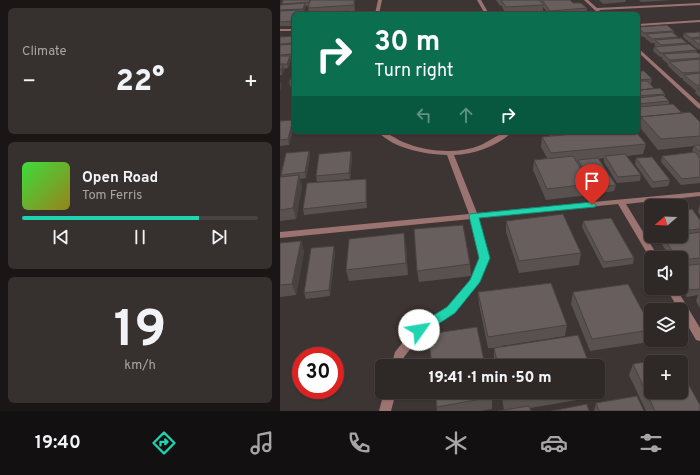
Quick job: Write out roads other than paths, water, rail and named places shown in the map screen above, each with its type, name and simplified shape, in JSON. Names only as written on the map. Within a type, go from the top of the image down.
[{"type":"street","points":[[377,12],[380,0]]},
{"type":"street","points":[[480,0],[486,12]]},
{"type":"street","points":[[586,0],[597,10],[700,4]]},
{"type":"street","points":[[678,0],[684,4]]},
{"type":"street","points":[[640,25],[700,21]]},
{"type":"street","points":[[280,30],[292,30]]},
{"type":"street","points":[[640,51],[700,107]]},
{"type":"street","points":[[385,134],[395,140],[427,151],[450,154],[471,151],[505,134]]},
{"type":"street","points":[[398,359],[399,355],[419,330],[451,310],[475,282],[484,258],[474,216],[450,154]]},
{"type":"street","points":[[280,234],[700,194]]},
{"type":"street","points":[[621,202],[650,251]]},
{"type":"street","points":[[675,295],[700,337]]},
{"type":"street","points":[[385,411],[388,399]]}]
